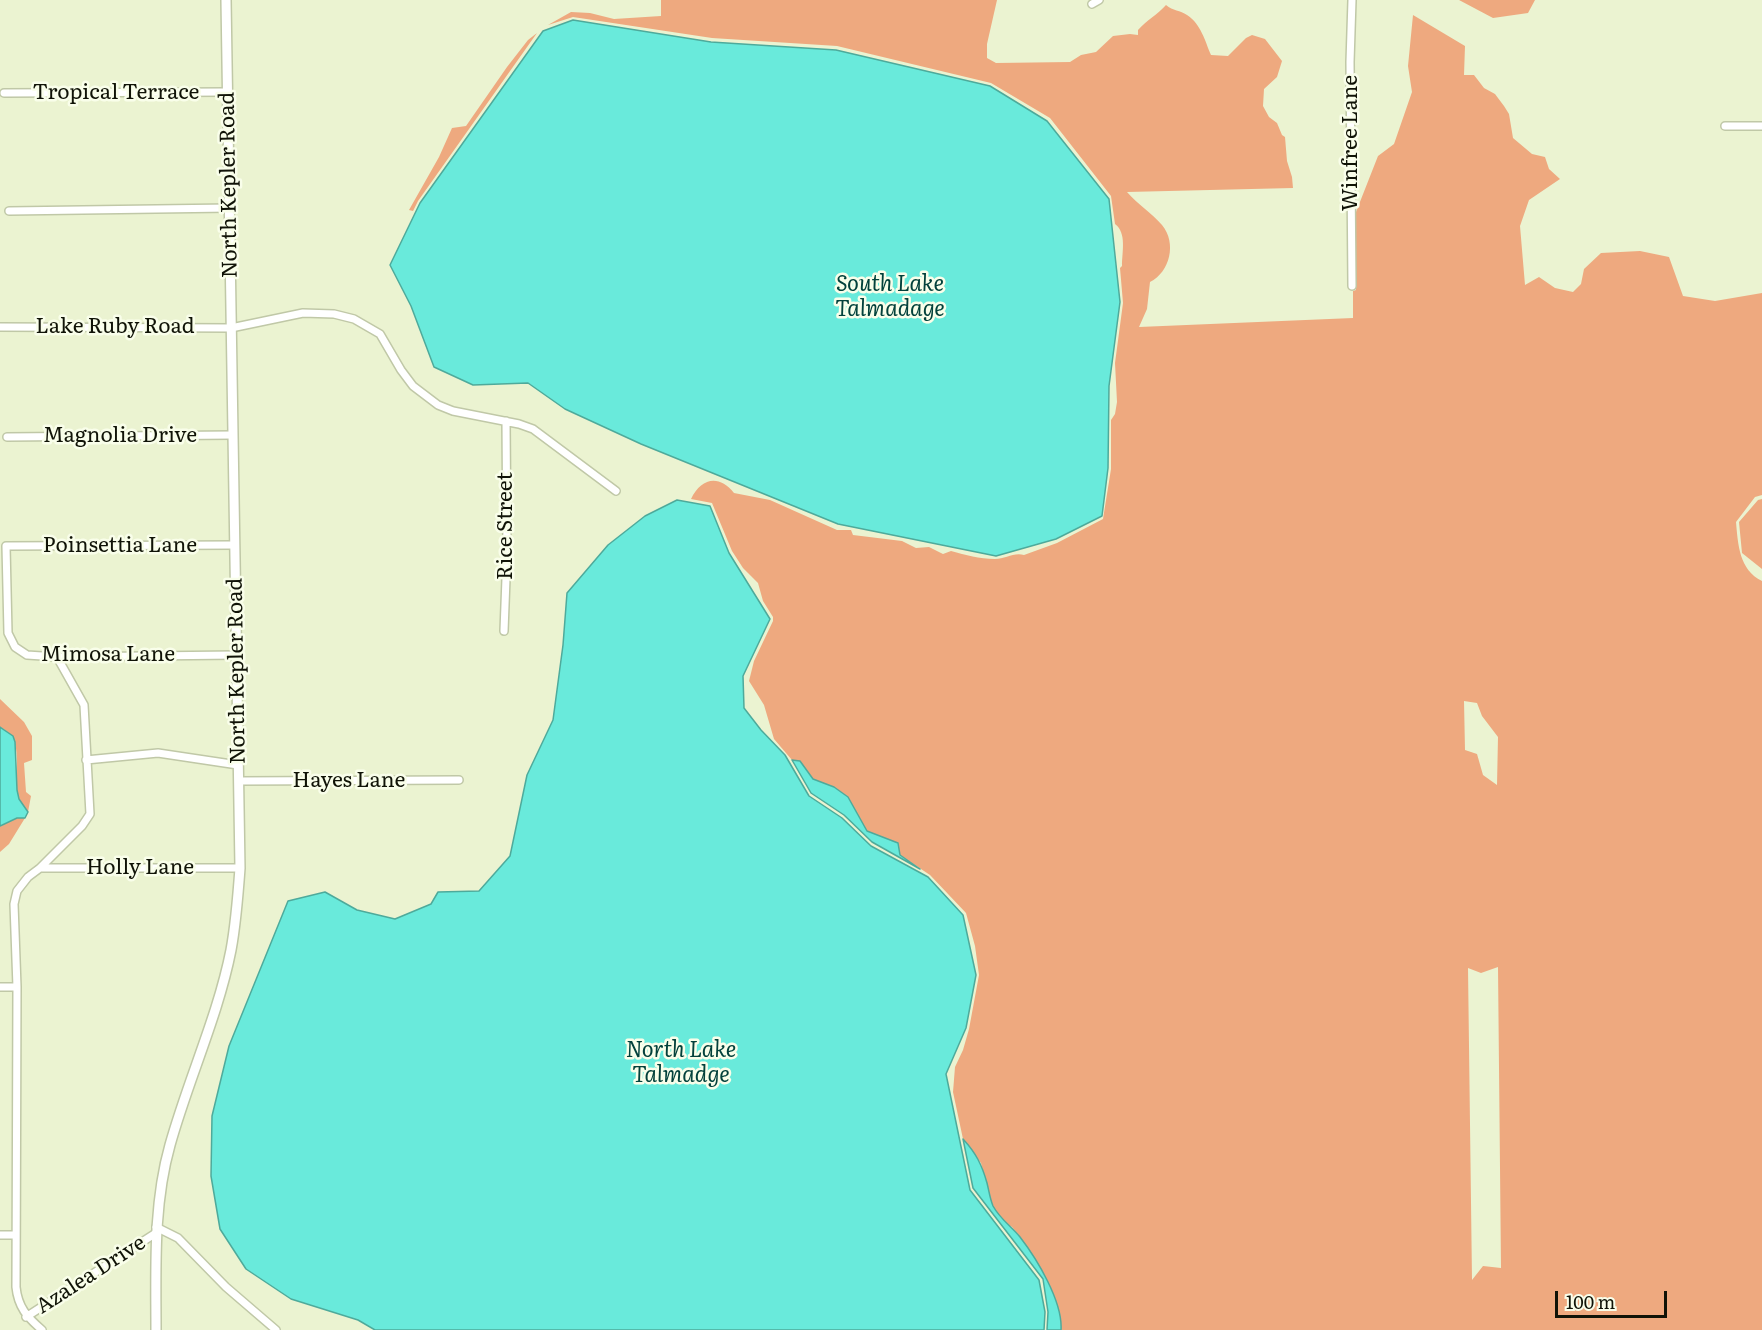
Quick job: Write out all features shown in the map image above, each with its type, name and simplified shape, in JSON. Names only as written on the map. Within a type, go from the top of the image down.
[{"type":"main road","name":"North Kepler Road","points":[[156,1330],[156,1230],[161,1186],[170,1146],[230,952],[237,910],[240,868],[226,0]]},
{"type":"street","name":"Winfree Lane","points":[[1352,0],[1350,62],[1352,286]]},
{"type":"street","name":"Tropical Terrace","points":[[4,93],[227,92]]},
{"type":"street","points":[[1725,126],[1762,126]]},
{"type":"street","points":[[9,211],[230,208]]},
{"type":"street","name":"Lake Ruby Road","points":[[0,327],[231,328],[303,313],[334,314],[354,319],[380,334],[413,386],[429,399],[453,411],[533,429],[616,491]]},
{"type":"street","name":"Rice Street","points":[[504,631],[507,552],[506,422]]},
{"type":"street","name":"Magnolia Drive","points":[[7,437],[233,435]]},
{"type":"street","name":"Poinsettia Lane","points":[[6,546],[235,545]]},
{"type":"street","name":"Mimosa Lane","points":[[6,546],[3,578],[8,633],[15,647],[27,655],[57,657],[236,655]]},
{"type":"street","points":[[42,1330],[27,1317],[17,1299],[16,1287],[17,987],[14,904],[17,891],[28,877],[82,826],[90,814],[84,705],[57,657]]},
{"type":"street","points":[[86,760],[158,753],[238,765]]},
{"type":"street","name":"Hayes Lane","points":[[239,781],[459,780]]},
{"type":"street","name":"Holly Lane","points":[[40,868],[240,868]]},
{"type":"street","points":[[0,987],[17,987]]},
{"type":"street","points":[[156,1230],[178,1238],[226,1287],[276,1330]]},
{"type":"street","name":"Azalea Drive","points":[[27,1317],[156,1230]]},
{"type":"street","points":[[0,1235],[16,1235]]},
{"type":"shaded area","points":[[661,0],[997,0],[987,44],[987,58],[996,63],[1070,62],[1081,55],[1096,52],[1113,36],[1138,35],[1138,30],[1166,5],[1184,13],[1196,23],[1211,55],[1228,56],[1252,35],[1265,39],[1282,61],[1277,77],[1264,89],[1263,106],[1285,137],[1293,188],[1127,192],[1162,225],[1167,232],[1170,248],[1167,264],[1150,282],[1147,309],[1139,327],[1353,318],[1353,291],[1356,290],[1356,212],[1378,156],[1394,144],[1412,92],[1408,66],[1413,15],[1465,46],[1464,75],[1474,75],[1484,88],[1495,94],[1509,114],[1513,138],[1532,154],[1545,157],[1549,169],[1560,179],[1529,200],[1520,226],[1525,285],[1539,277],[1555,288],[1573,292],[1581,284],[1584,269],[1601,253],[1640,251],[1669,257],[1683,296],[1715,301],[1762,293],[1762,495],[1755,497],[1736,522],[1739,547],[1744,563],[1754,576],[1762,581],[1762,1330],[1061,1330],[1058,1310],[1046,1278],[1021,1238],[1012,1227],[1002,1221],[991,1203],[981,1163],[963,1139],[953,1092],[955,1067],[969,1029],[979,975],[975,946],[966,913],[930,875],[900,855],[898,843],[867,831],[848,797],[834,787],[813,779],[800,761],[792,760],[774,739],[764,705],[749,681],[754,661],[773,617],[763,601],[758,583],[743,568],[732,551],[712,503],[691,499],[705,483],[716,481],[734,493],[770,500],[837,530],[851,530],[853,535],[902,541],[916,548],[929,547],[943,554],[951,551],[989,559],[1024,555],[1057,543],[1103,519],[1111,469],[1111,420],[1115,414],[1117,402],[1115,363],[1123,303],[1120,268],[1122,266],[1122,238],[1115,224],[1111,196],[1050,118],[991,83],[837,46],[712,38],[573,17],[548,25],[571,12],[590,13],[614,19],[661,16]],"holes":[[[1464,701],[1477,703],[1482,716],[1498,737],[1497,785],[1483,775],[1477,754],[1465,750]],[[1498,967],[1501,1268],[1483,1266],[1472,1280],[1468,968],[1481,973]]]},
{"type":"shaded area","points":[[1459,0],[1535,0],[1528,13],[1493,18]]},
{"type":"shaded area","points":[[537,33],[413,211],[409,210],[439,157],[452,128],[466,126],[507,67],[528,40]]},
{"type":"shaded area","points":[[1762,499],[1762,569],[1742,553],[1739,522],[1758,500]]},
{"type":"shaded area","points":[[0,699],[24,722],[32,736],[32,760],[24,763],[26,792],[31,796],[28,812],[18,796],[16,748],[8,732],[0,727]]},
{"type":"shaded area","points":[[17,818],[25,818],[9,844],[0,852],[0,826]]},
{"type":"water","name":"South Lake Talmadage","points":[[573,20],[711,42],[836,50],[990,86],[1047,121],[1109,199],[1120,302],[1109,386],[1108,468],[1102,516],[1056,539],[996,556],[838,524],[641,444],[565,409],[528,383],[473,385],[434,367],[411,306],[390,265],[420,203],[543,31]]},
{"type":"water","name":"North Lake Talmadge","points":[[677,500],[710,506],[729,553],[770,619],[743,676],[744,708],[785,755],[809,796],[842,818],[871,846],[928,877],[963,915],[976,975],[966,1028],[946,1074],[970,1190],[1039,1280],[1045,1312],[1044,1330],[375,1330],[358,1320],[291,1299],[246,1269],[220,1229],[211,1176],[212,1116],[229,1046],[288,901],[325,892],[357,910],[395,919],[431,904],[438,892],[479,891],[510,856],[527,775],[553,720],[567,593],[608,545],[645,516]]},
{"type":"water","points":[[0,727],[13,736],[15,742],[17,790],[19,799],[28,812],[25,818],[17,818],[0,826]]},
{"type":"water","points":[[792,760],[800,761],[813,779],[834,787],[848,797],[867,831],[898,843],[900,855],[920,869],[872,842],[844,815],[811,793]]},
{"type":"water","points":[[963,1139],[981,1165],[993,1206],[1027,1246],[1048,1281],[1058,1307],[1061,1330],[1047,1330],[1048,1312],[1043,1279],[973,1188]]}]
